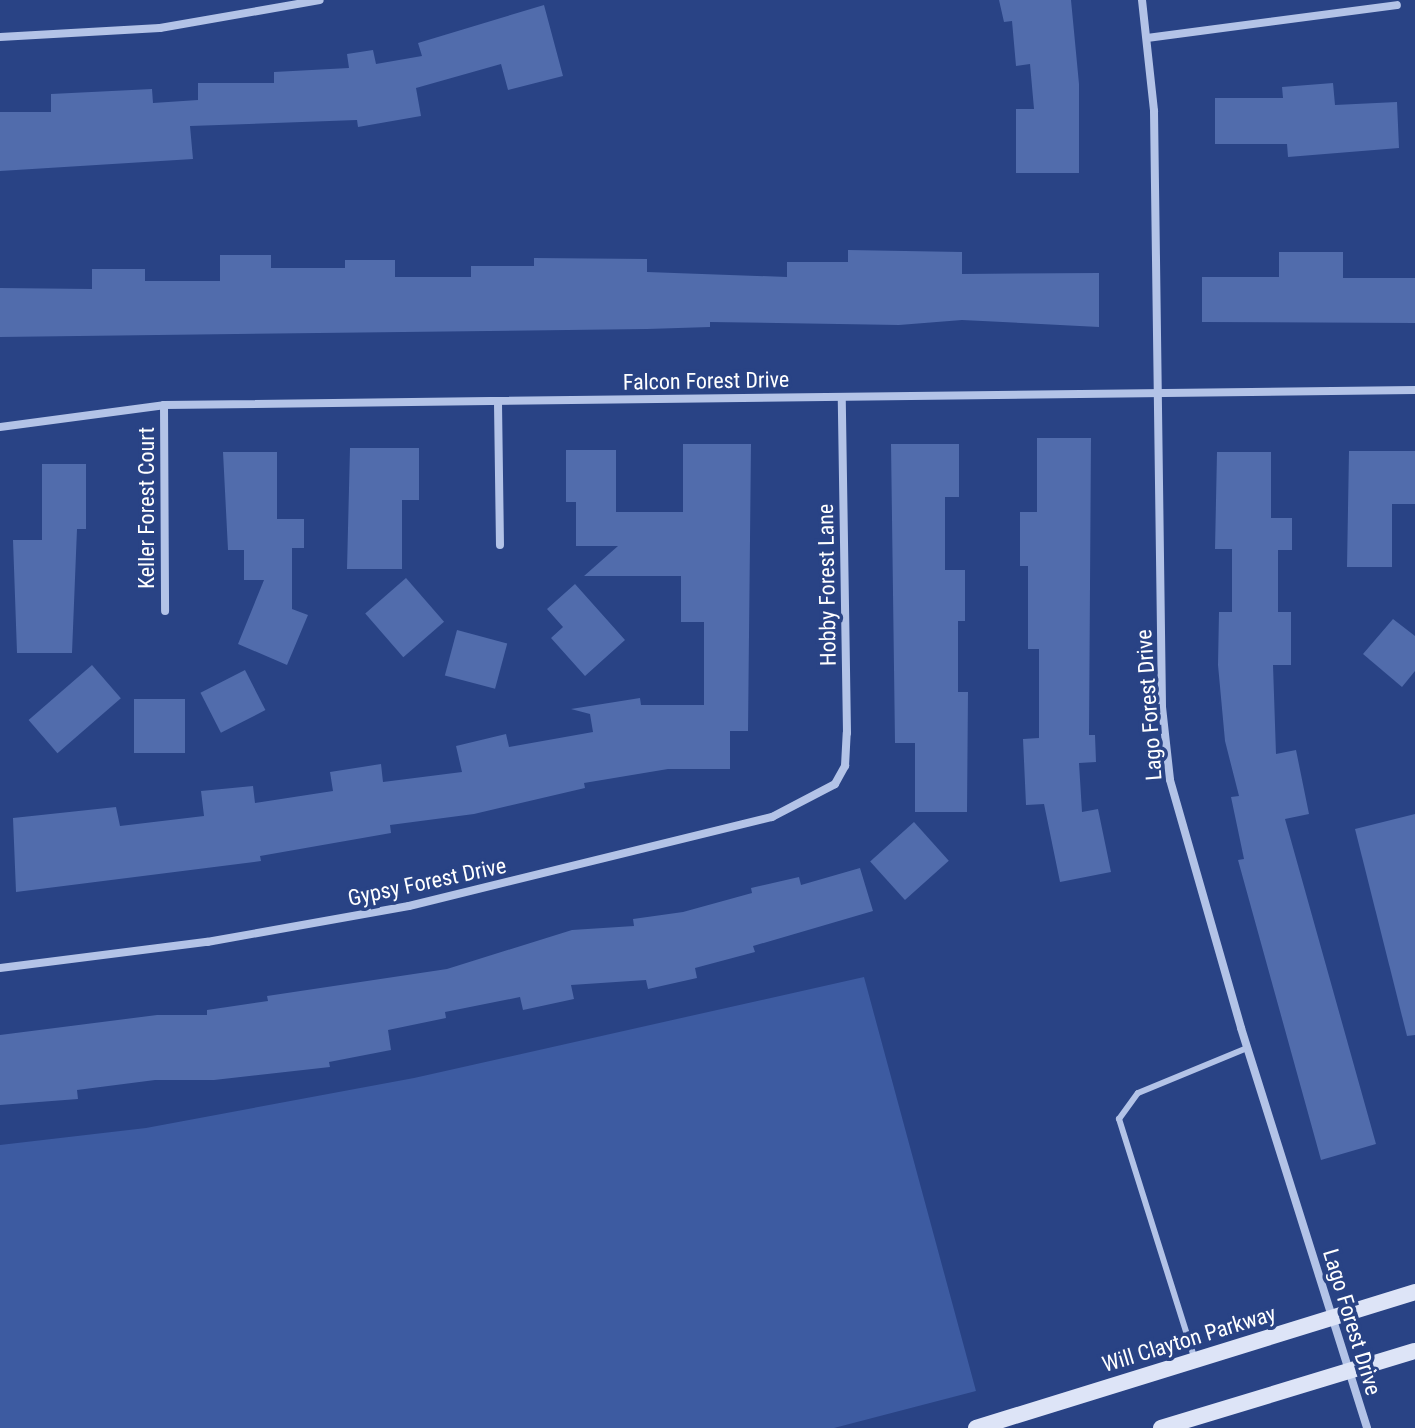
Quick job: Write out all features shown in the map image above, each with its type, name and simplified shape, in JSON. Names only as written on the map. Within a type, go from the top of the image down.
[{"type":"main road","name":"Will Clayton Parkway","points":[[976,1428],[1415,1292]]},
{"type":"main road","points":[[1161,1428],[1415,1351]]},
{"type":"street","points":[[0,37],[160,28],[320,0]]},
{"type":"street","name":"Lago Forest Drive","points":[[1142,0],[1154,111],[1162,707],[1170,780],[1247,1048],[1367,1428]]},
{"type":"street","points":[[1147,38],[1397,5]]},
{"type":"street","name":"Falcon Forest Drive","points":[[0,427],[164,405],[1415,390]]},
{"type":"street","name":"Hobby Forest Lane","points":[[842,397],[847,733],[842,772]]},
{"type":"street","points":[[498,403],[500,545]]},
{"type":"street","name":"Keller Forest Court","points":[[164,405],[165,611]]},
{"type":"street","name":"Gypsy Forest Drive","points":[[0,968],[207,942],[409,906],[571,869],[772,817],[835,784],[842,772]]},
{"type":"lane","points":[[1195,1360],[1119,1119],[1138,1093],[1247,1048]]},
{"type":"shaded area","points":[[864,977],[976,1391],[834,1428],[0,1428],[0,1145],[146,1128],[414,1078]]},
{"type":"building","points":[[999,0],[1071,0],[1079,84],[1079,173],[1016,173],[1016,109],[1034,109],[1030,64],[1016,66],[1012,21],[1004,22]]},
{"type":"building","points":[[544,5],[563,76],[508,90],[501,64],[416,88],[421,116],[358,127],[357,120],[190,126],[193,159],[0,171],[0,112],[51,112],[51,94],[152,89],[153,103],[198,100],[198,83],[274,83],[274,72],[349,68],[347,54],[373,50],[376,64],[422,56],[418,43]]},
{"type":"building","points":[[1333,83],[1335,105],[1397,102],[1399,148],[1288,157],[1287,144],[1215,144],[1215,98],[1283,98],[1282,87]]},
{"type":"building","points":[[848,250],[962,252],[962,274],[1099,273],[1099,327],[962,320],[899,325],[710,322],[710,327],[647,329],[0,337],[0,288],[92,289],[92,269],[145,269],[145,281],[220,281],[220,255],[271,255],[271,268],[345,268],[345,260],[395,260],[395,277],[471,277],[471,266],[534,266],[534,258],[647,259],[647,272],[787,277],[787,262],[848,262]]},
{"type":"building","points":[[1279,252],[1343,252],[1343,278],[1415,278],[1415,323],[1202,322],[1202,277],[1279,277]]},
{"type":"building","points":[[1037,438],[1091,438],[1089,735],[1095,735],[1096,762],[1079,763],[1082,812],[1098,809],[1111,872],[1060,882],[1044,804],[1026,805],[1023,739],[1039,738],[1039,649],[1028,649],[1028,566],[1020,566],[1020,512],[1037,512]]},
{"type":"building","points":[[683,444],[751,444],[748,731],[730,731],[730,769],[668,769],[584,783],[585,788],[474,814],[390,825],[391,833],[260,856],[261,861],[16,892],[13,818],[116,807],[120,826],[204,816],[201,791],[253,786],[255,803],[333,791],[330,772],[381,764],[383,782],[462,772],[456,746],[506,734],[509,747],[593,732],[590,714],[571,709],[640,698],[641,705],[704,705],[704,622],[681,622],[681,576],[584,576],[618,546],[576,546],[576,502],[566,502],[566,450],[616,450],[616,512],[683,512]]},
{"type":"building","points":[[891,444],[959,444],[959,497],[945,497],[945,570],[965,570],[965,621],[958,621],[958,692],[968,692],[967,812],[915,812],[915,743],[895,743]]},
{"type":"building","points":[[350,448],[419,448],[419,500],[402,500],[402,569],[347,569]]},
{"type":"building","points":[[1349,451],[1415,451],[1415,504],[1392,504],[1392,567],[1347,567]]},
{"type":"building","points":[[223,452],[277,452],[277,519],[304,519],[304,548],[292,548],[292,609],[308,615],[287,665],[238,644],[264,580],[244,580],[244,550],[228,550]]},
{"type":"building","points":[[1217,452],[1271,452],[1271,518],[1292,518],[1292,550],[1278,550],[1278,612],[1291,612],[1291,665],[1273,665],[1276,754],[1296,750],[1309,814],[1285,819],[1376,1144],[1321,1160],[1238,860],[1244,859],[1231,797],[1239,796],[1225,741],[1218,665],[1219,612],[1232,612],[1232,549],[1215,549]]},
{"type":"building","points":[[42,464],[86,464],[86,529],[77,529],[72,653],[17,653],[13,540],[42,540]]},
{"type":"building","points":[[406,578],[444,622],[403,657],[365,613]]},
{"type":"building","points":[[575,584],[625,640],[585,676],[551,638],[563,627],[547,609]]},
{"type":"building","points":[[1393,619],[1415,636],[1415,671],[1402,687],[1363,654]]},
{"type":"building","points":[[457,630],[507,643],[495,689],[445,675]]},
{"type":"building","points":[[92,665],[121,698],[57,753],[29,720]]},
{"type":"building","points":[[245,670],[265,710],[221,733],[200,693]]},
{"type":"building","points":[[134,699],[185,699],[185,753],[134,753]]},
{"type":"building","points":[[1415,814],[1415,1035],[1407,1036],[1355,829]]},
{"type":"building","points":[[914,822],[949,861],[905,900],[870,861]]},
{"type":"building","points":[[860,868],[873,911],[753,946],[755,952],[695,968],[697,978],[648,989],[646,980],[571,985],[574,999],[523,1010],[520,997],[445,1012],[446,1018],[388,1030],[391,1050],[329,1062],[330,1067],[214,1080],[155,1080],[77,1090],[78,1099],[0,1105],[0,1035],[157,1015],[207,1015],[207,1010],[268,1001],[267,996],[447,969],[572,930],[634,926],[633,919],[683,912],[752,893],[751,888],[799,877],[801,885]]}]
